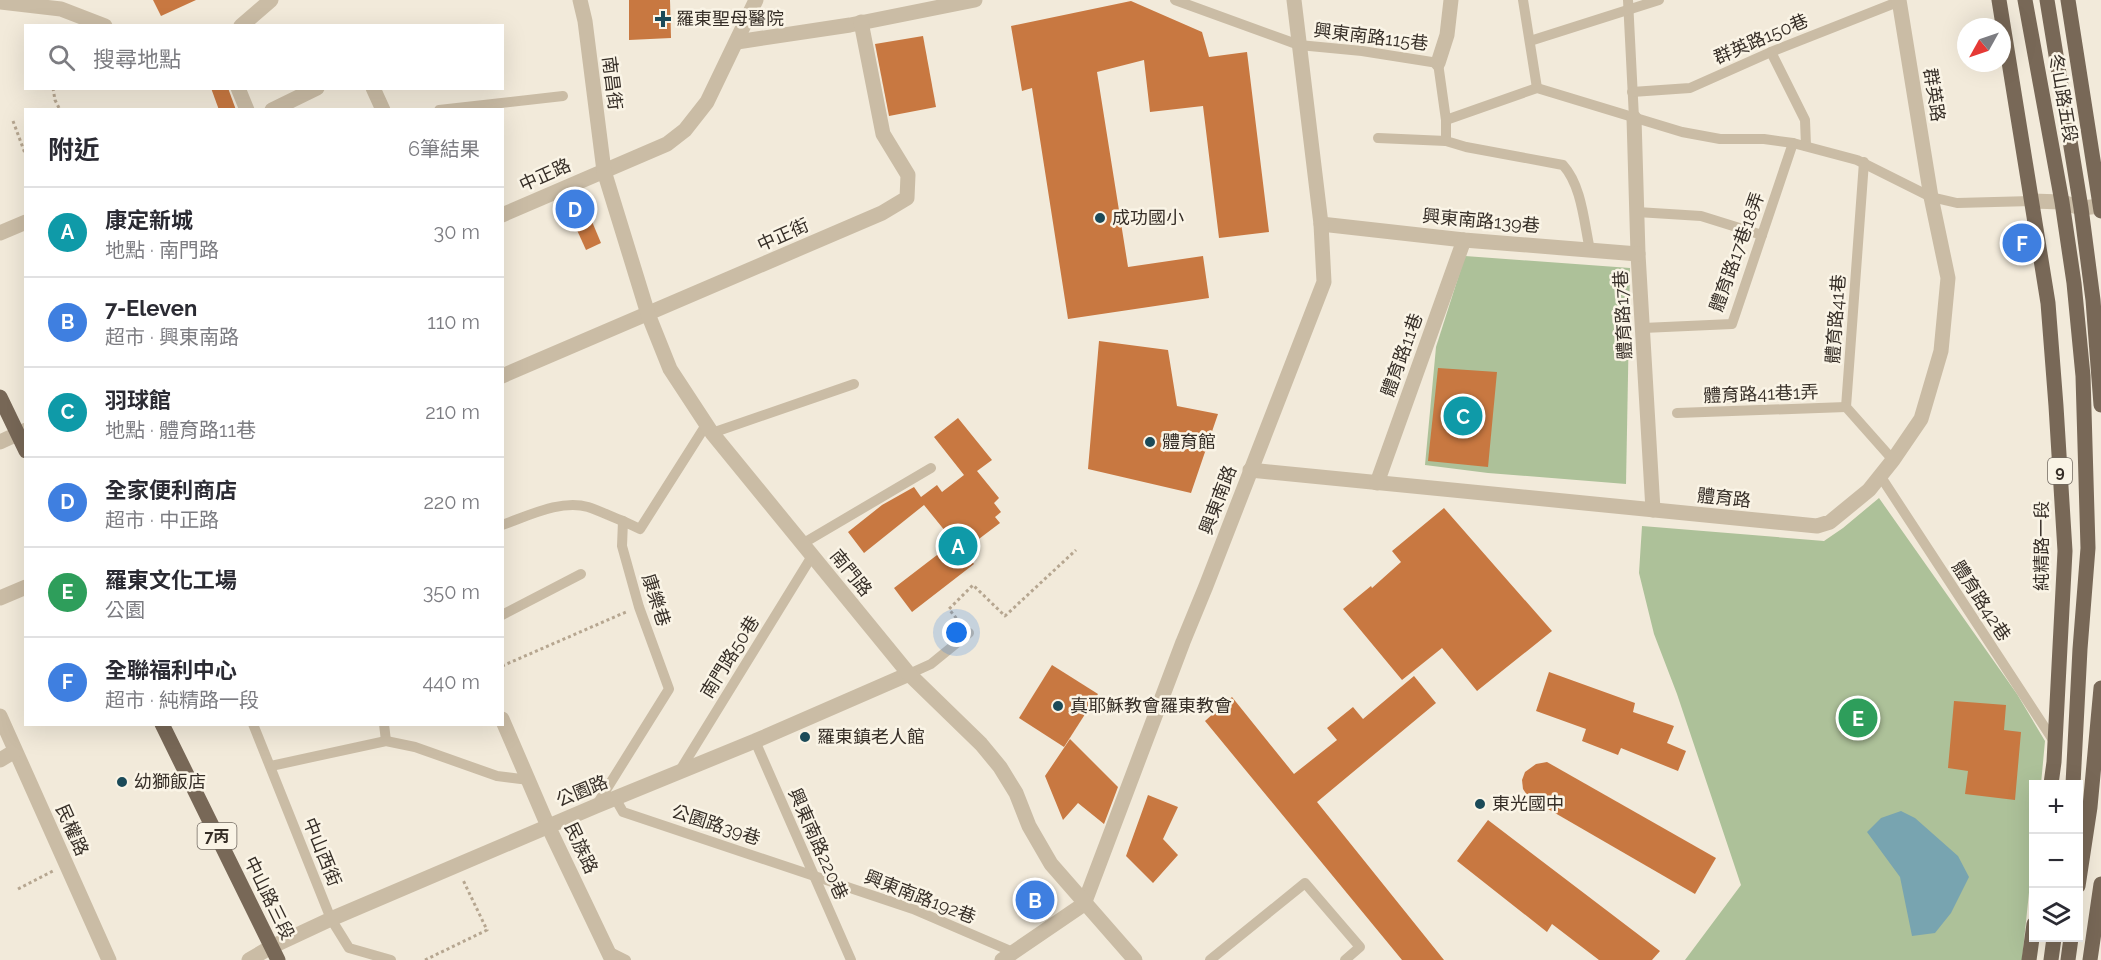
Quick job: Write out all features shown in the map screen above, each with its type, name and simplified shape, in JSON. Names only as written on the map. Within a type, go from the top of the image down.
[{"type":"main road","name":"9","points":[[1999,0],[2032,201]]},
{"type":"main road","name":"冬山路五段","points":[[2025,0],[2062,202]]},
{"type":"main road","name":"冬山路五段","points":[[2047,0],[2081,207]]},
{"type":"main road","name":"冬山路五段","points":[[2068,0],[2101,206]]},
{"type":"main road","name":"純精路一段","points":[[2032,201],[2048,303],[2065,551],[2051,780]]},
{"type":"main road","name":"9","points":[[2062,202],[2074,283],[2083,376],[2088,548],[2073,780]]},
{"type":"main road","points":[[2101,206],[2101,211]]},
{"type":"main road","points":[[2081,207],[2093,300],[2101,405]]},
{"type":"main road","points":[[0,397],[21,432]]},
{"type":"main road","points":[[2083,857],[2101,688]]},
{"type":"main road","name":"中山路三段","points":[[163,726],[275,953]]},
{"type":"main road","points":[[2090,960],[2101,884]]},
{"type":"main road","points":[[2029,960],[2032,942]]},
{"type":"main road","points":[[2051,960],[2053,942]]},
{"type":"main road","points":[[2068,960],[2070,942]]},
{"type":"street","points":[[243,24],[271,0]]},
{"type":"street","name":"南昌街","points":[[580,0],[585,21],[604,171]]},
{"type":"street","name":"中正路","points":[[504,214],[667,144],[685,130],[707,102],[738,42],[756,0]]},
{"type":"street","points":[[738,42],[975,0]]},
{"type":"street","name":"興東南路","points":[[1084,904],[1183,642],[1324,282],[1321,224],[1294,0]]},
{"type":"street","points":[[1438,63],[1447,35],[1451,0]]},
{"type":"street","name":"群英路","points":[[1900,0],[1931,197]]},
{"type":"street","points":[[0,2],[62,9],[100,24]]},
{"type":"street","name":"中正街","points":[[504,375],[882,213],[907,198],[908,175],[883,134],[861,22]]},
{"type":"street","points":[[239,90],[246,108]]},
{"type":"street","points":[[276,108],[313,90]]},
{"type":"street","points":[[374,90],[382,108]]},
{"type":"street","name":"體育路17巷","points":[[1634,118],[1638,254],[1653,510]]},
{"type":"street","name":"南門路","points":[[604,171],[648,314],[670,369],[709,429],[909,674],[981,744],[1000,767],[1016,793],[1029,826],[1051,864],[1084,904],[1136,960]]},
{"type":"street","name":"體育路","points":[[1250,470],[1817,526],[1830,522],[1869,490],[1881,477],[1921,419],[1941,351],[1948,278],[1931,197]]},
{"type":"street","points":[[2032,201],[2062,202],[2081,207],[2101,206]]},
{"type":"street","points":[[0,233],[24,223]]},
{"type":"street","name":"興東南路139巷","points":[[1321,224],[1464,240],[1638,254]]},
{"type":"street","name":"體育路11巷","points":[[1377,483],[1464,240]]},
{"type":"street","points":[[0,442],[21,432]]},
{"type":"street","points":[[0,598],[24,588]]},
{"type":"street","name":"公園路","points":[[249,960],[275,953],[331,919],[909,674]]},
{"type":"street","name":"民權路","points":[[0,716],[109,960]]},
{"type":"street","name":"民族路","points":[[504,724],[548,826],[610,956]]},
{"type":"street","points":[[0,760],[15,751]]},
{"type":"street","points":[[1007,956],[1084,904]]},
{"type":"lane","name":"興東南路115巷","points":[[1175,0],[1299,45],[1362,51],[1438,63],[1446,120],[1446,141]]},
{"type":"lane","points":[[1523,0],[1537,88]]},
{"type":"lane","points":[[1530,41],[1628,5],[1659,0]]},
{"type":"lane","name":"群英路150巷","points":[[1632,92],[1690,87],[1900,0]]},
{"type":"lane","points":[[1628,5],[1634,118]]},
{"type":"lane","points":[[1771,52],[1805,120],[1806,146]]},
{"type":"lane","points":[[1446,120],[1537,88],[1682,132],[1719,139],[1764,139],[1806,146],[1863,162],[1931,197],[1958,203],[2032,201]]},
{"type":"lane","points":[[458,108],[563,96]]},
{"type":"lane","points":[[1378,138],[1446,141],[1466,147],[1563,165],[1571,174],[1582,209],[1590,250]]},
{"type":"lane","name":"體育路17巷18弄","points":[[1643,328],[1732,324],[1793,143]]},
{"type":"lane","name":"體育路41巷","points":[[1846,407],[1863,162]]},
{"type":"lane","points":[[1637,212],[1701,216],[1762,235]]},
{"type":"lane","points":[[504,524],[543,510],[568,506],[586,507],[640,529],[709,429],[854,384]]},
{"type":"lane","points":[[1846,407],[1893,460]]},
{"type":"lane","name":"體育路41巷1弄","points":[[1677,413],[1846,407]]},
{"type":"lane","points":[[807,550],[931,468]]},
{"type":"lane","name":"體育路42巷","points":[[1881,477],[2055,743]]},
{"type":"lane","name":"康樂巷","points":[[596,806],[669,689],[639,607],[622,546],[623,521]]},
{"type":"lane","name":"南門路50巷","points":[[677,774],[807,550]]},
{"type":"lane","points":[[504,614],[581,574]]},
{"type":"lane","points":[[909,674],[931,664],[969,633]]},
{"type":"lane","name":"中山西街","points":[[254,726],[331,919],[349,948],[392,960]]},
{"type":"lane","points":[[384,726],[386,741]]},
{"type":"lane","points":[[271,766],[386,741],[415,747],[497,776],[529,780]]},
{"type":"lane","name":"興東南路220巷","points":[[755,741],[851,960]]},
{"type":"lane","name":"公園路39巷","points":[[615,798],[623,812],[814,875]]},
{"type":"lane","name":"興東南路192巷","points":[[814,875],[913,909],[1007,956]]},
{"type":"lane","points":[[1210,960],[1305,883],[1360,948],[1345,960]]},
{"type":"lane","points":[[610,956],[626,960]]},
{"type":"path","points":[[53,90],[59,108]]},
{"type":"path","points":[[13,121],[24,151]]},
{"type":"path","points":[[969,633],[949,609],[973,585],[1005,616],[1076,550]]},
{"type":"path","points":[[504,665],[639,607]]},
{"type":"path","points":[[18,889],[66,864]]},
{"type":"path","points":[[425,960],[487,930],[455,866]]},
{"type":"green space","points":[[1465,256],[1630,268],[1626,484],[1488,473],[1425,465],[1436,347]]},
{"type":"green space","points":[[1879,498],[2017,694],[2045,741],[2041,780],[2029,780],[2029,893],[2022,960],[1685,960],[1741,885],[1677,694],[1654,634],[1639,573],[1642,526],[1824,541]]},
{"type":"water","points":[[1901,811],[1915,818],[1958,856],[1969,877],[1951,913],[1935,933],[1912,936],[1900,877],[1867,832],[1881,818]]},
{"type":"building","points":[[153,0],[196,0],[161,16]]},
{"type":"building","points":[[629,0],[670,0],[671,38],[629,40]]},
{"type":"building","points":[[1131,1],[1202,32],[1209,57],[1247,52],[1269,232],[1219,238],[1203,106],[1150,112],[1144,60],[1097,72],[1128,267],[1203,256],[1209,298],[1068,319],[1032,88],[1022,91],[1011,26]]},
{"type":"building","points":[[923,36],[936,107],[889,116],[875,44]]},
{"type":"building","points":[[212,90],[229,90],[235,108],[218,108]]},
{"type":"building","points":[[588,212],[601,243],[586,250],[572,219]]},
{"type":"building","name":"體育館","points":[[1099,341],[1168,350],[1177,406],[1218,414],[1191,493],[1088,469]]},
{"type":"building","points":[[1438,368],[1497,372],[1488,467],[1428,461]]},
{"type":"building","points":[[958,418],[992,460],[977,471],[999,498],[994,503],[1001,512],[995,517],[1000,523],[963,551],[974,564],[912,612],[894,588],[954,542],[924,505],[864,553],[848,532],[882,505],[914,487],[921,497],[937,485],[942,492],[964,475],[934,437]]},
{"type":"building","points":[[1444,508],[1552,631],[1477,691],[1442,648],[1402,680],[1343,609],[1371,586],[1372,588],[1401,562],[1392,551]]},
{"type":"building","name":"真耶穌教會羅東教會","points":[[1052,665],[1098,694],[1064,747],[1019,718]]},
{"type":"building","points":[[1549,672],[1635,703],[1633,712],[1674,726],[1667,743],[1686,751],[1678,771],[1621,748],[1618,755],[1582,741],[1586,729],[1536,711]]},
{"type":"building","points":[[1414,676],[1436,703],[1317,802],[1444,960],[1402,960],[1205,721],[1232,697],[1294,774],[1337,740],[1327,728],[1353,707],[1363,719]]},
{"type":"building","points":[[1954,701],[2006,705],[2004,730],[2021,732],[2015,800],[1965,794],[1968,771],[1948,768]]},
{"type":"building","points":[[1070,739],[1118,787],[1104,824],[1078,803],[1063,820],[1045,776]]},
{"type":"building","points":[[1547,762],[1716,858],[1695,894],[1529,798],[1523,789],[1522,780],[1525,772],[1536,764]]},
{"type":"building","points":[[1148,795],[1178,807],[1163,839],[1178,855],[1153,883],[1126,856]]},
{"type":"building","points":[[1488,820],[1660,951],[1652,960],[1599,960],[1552,924],[1547,932],[1457,861]]},
{"type":"place","name":"羅東聖母醫院","points":[[663,19]]},
{"type":"place","name":"全家便利商店","points":[[575,209]]},
{"type":"place","name":"成功國小","points":[[1100,218]]},
{"type":"place","name":"全聯福利中心","points":[[2022,243]]},
{"type":"place","name":"羽球館","points":[[1463,416]]},
{"type":"place","name":"體育館","points":[[1150,442]]},
{"type":"place","name":"康定新城","points":[[958,546]]},
{"type":"place","name":"真耶穌教會羅東教會","points":[[1058,706]]},
{"type":"place","name":"羅東文化工場","points":[[1858,718]]},
{"type":"place","name":"羅東鎮老人館","points":[[805,737]]},
{"type":"place","name":"幼獅飯店","points":[[122,782]]},
{"type":"place","name":"東光國中","points":[[1480,804]]},
{"type":"place","name":"7-Eleven","points":[[1035,900]]}]
